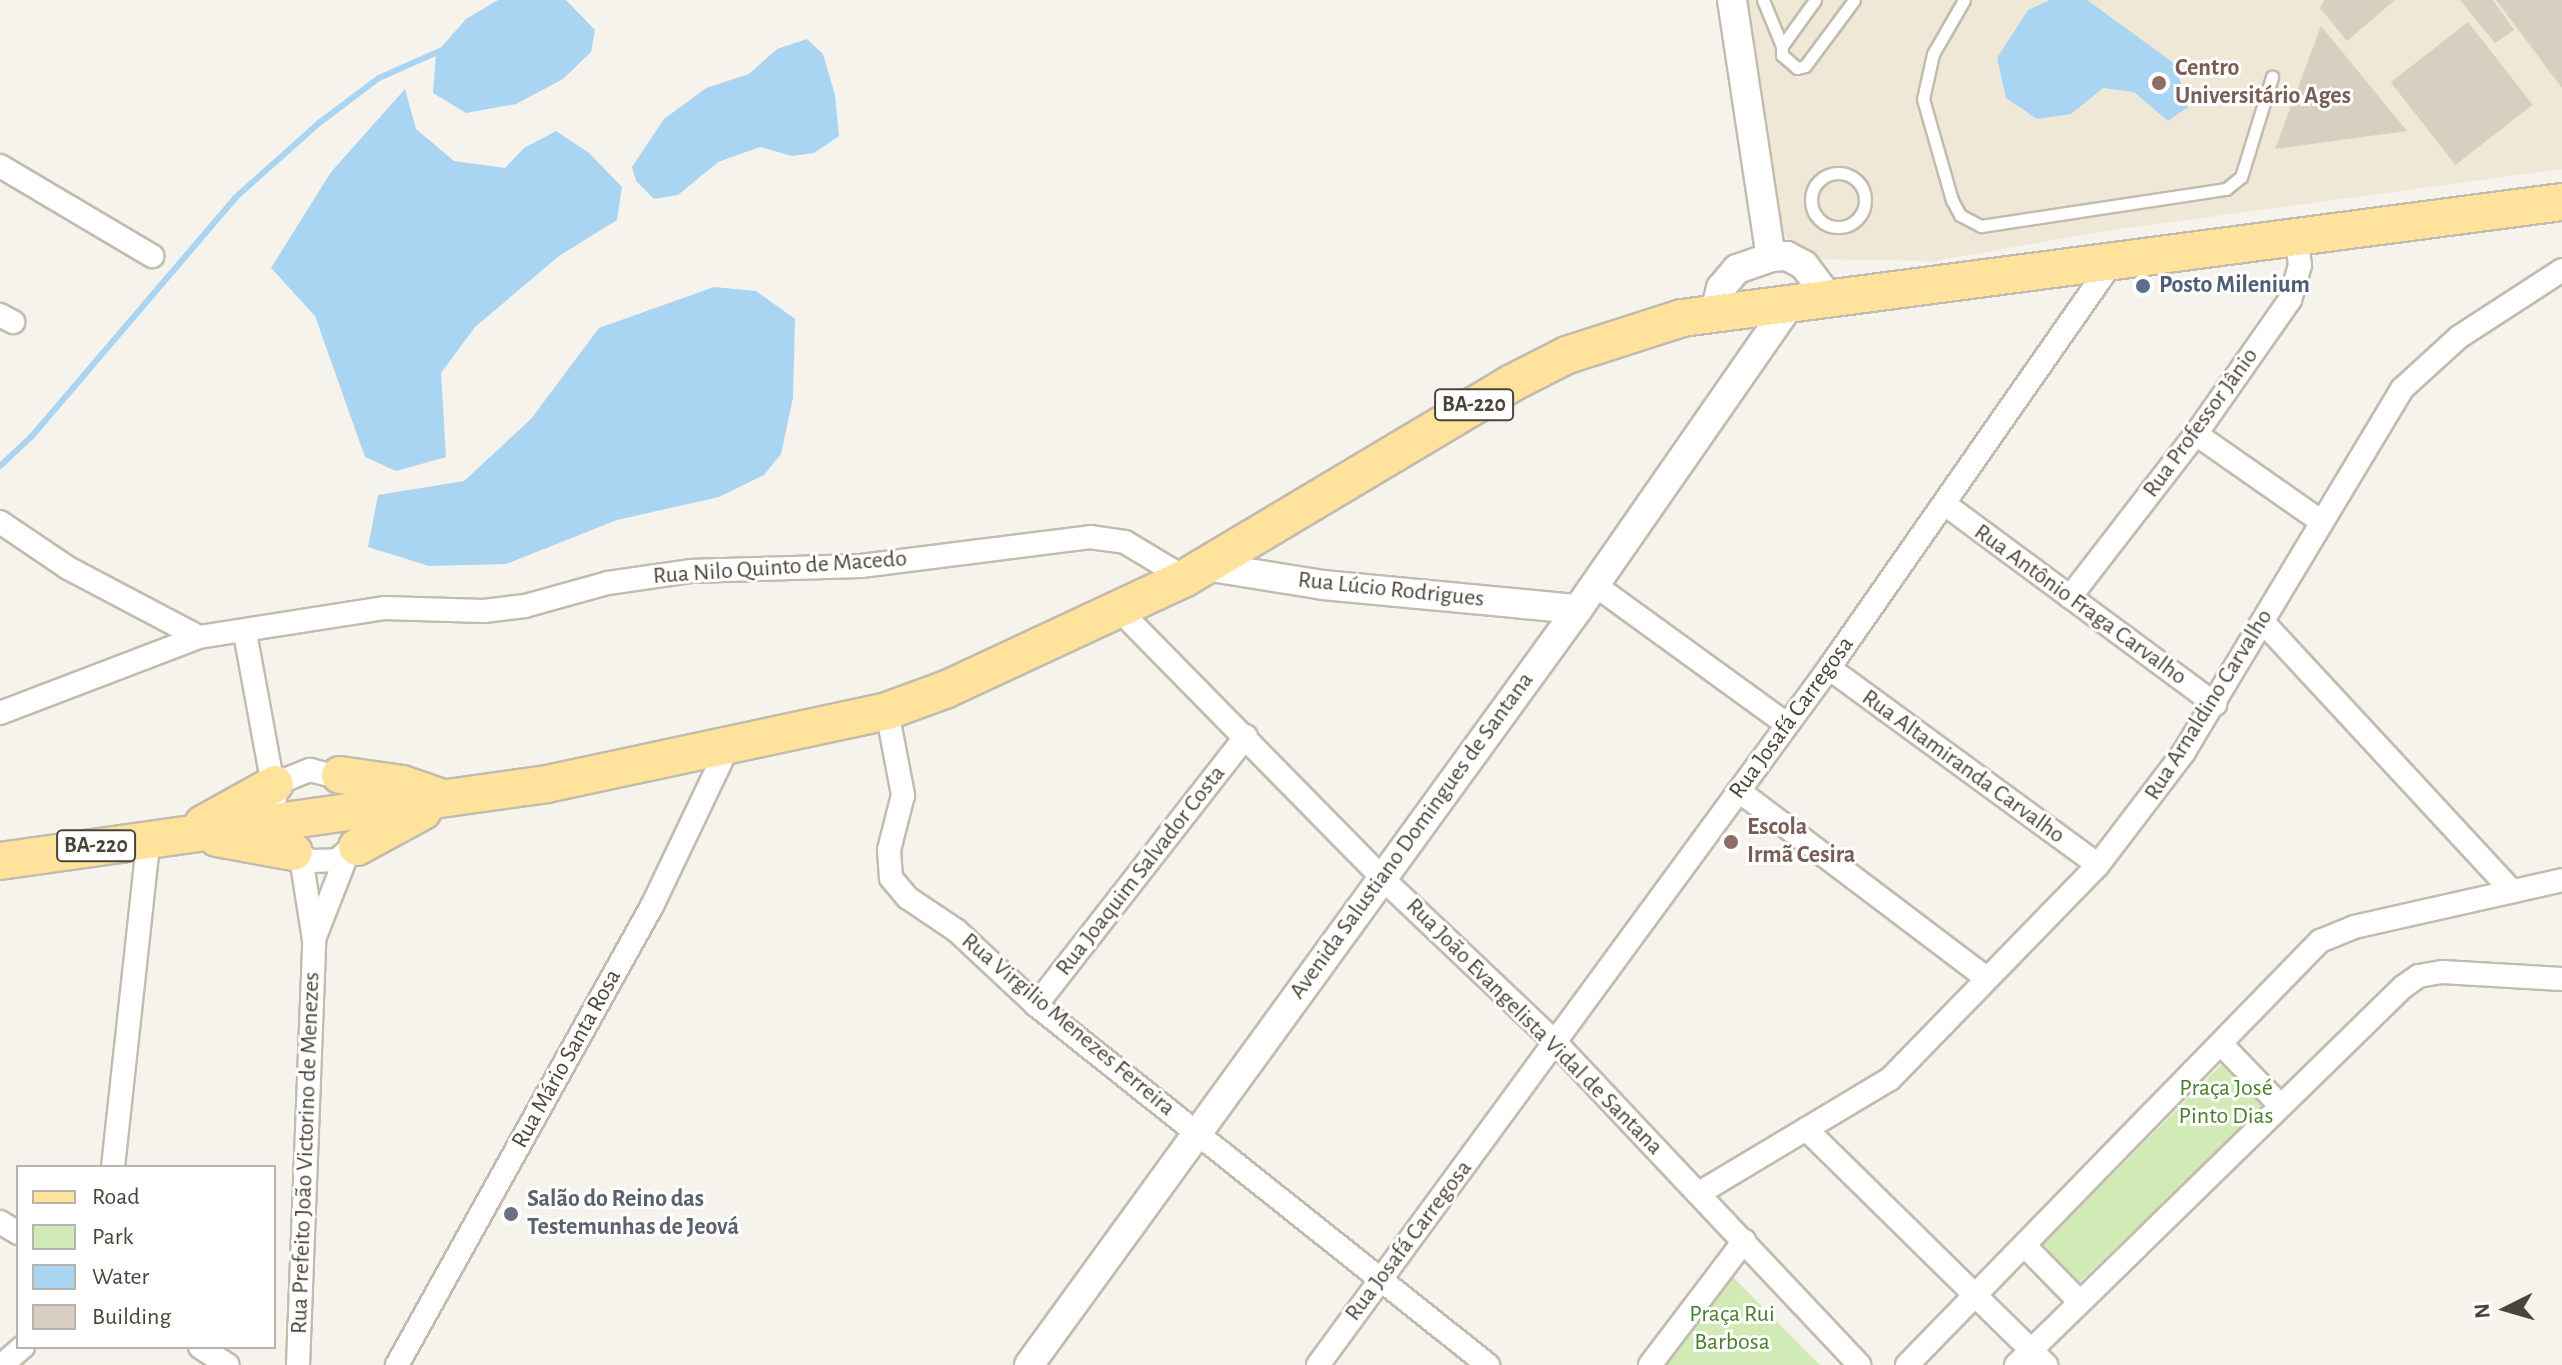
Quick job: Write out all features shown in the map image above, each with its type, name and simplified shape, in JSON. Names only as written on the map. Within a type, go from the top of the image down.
[{"type":"main road","name":"BA-220","points":[[291,844],[368,811],[728,747],[887,711],[1120,611],[1195,572],[1521,378],[1626,334],[1715,312],[1831,301],[2115,258],[2562,202]]},
{"type":"main road","points":[[340,775],[402,784],[446,799]]},
{"type":"main road","points":[[193,832],[275,784]]},
{"type":"main road","points":[[352,851],[446,799]]},
{"type":"main road","name":"BA-220","points":[[0,861],[193,832]]},
{"type":"main road","points":[[193,832],[291,844]]},
{"type":"street","points":[[1732,0],[1771,257]]},
{"type":"street","points":[[0,166],[152,256]]},
{"type":"street","name":"Rua Professor Jânio","points":[[2070,597],[2196,434],[2290,300],[2300,265],[2296,235]]},
{"type":"street","points":[[1715,312],[1721,288],[1737,269],[1771,257],[1804,265],[1831,301]]},
{"type":"street","name":"Rua Josafá Carregosa","points":[[1318,1365],[1557,1044],[1829,668],[1946,505],[2115,258]]},
{"type":"street","name":"Rua Arnaldino Carvalho","points":[[1701,1192],[1899,1071],[2098,865],[2160,788],[2215,704],[2319,520],[2412,377],[2459,337],[2562,270]]},
{"type":"street","name":"Avenida Salustiano Domingues de Santana","points":[[1029,1365],[1195,1132],[1578,609],[1790,304]]},
{"type":"street","points":[[2196,434],[2319,520]]},
{"type":"street","name":"Rua Antônio Fraga Carvalho","points":[[1946,505],[2215,704]]},
{"type":"street","points":[[0,522],[68,568],[199,637]]},
{"type":"street","name":"Rua Nilo Quinto de Macedo","points":[[0,713],[199,637],[245,633],[384,608],[484,611],[525,606],[608,583],[690,571],[861,566],[1063,537],[1125,542],[1195,572]]},
{"type":"street","name":"Rua Lúcio Rodrigues","points":[[1195,572],[1578,609]]},
{"type":"street","points":[[1595,585],[1786,724]]},
{"type":"street","name":"Rua João Evangelista Vidal de Santana","points":[[1120,611],[1381,877],[1557,1044],[1701,1192],[1744,1241]]},
{"type":"street","points":[[2263,622],[2512,891]]},
{"type":"street","name":"Rua Prefeito João Victorino de Menezes","points":[[245,633],[275,784],[314,940],[298,1365]]},
{"type":"street","name":"Rua Altamiranda Carvalho","points":[[1829,668],[2098,865]]},
{"type":"street","name":"Rua Virgilio Menezes Ferreira","points":[[887,711],[903,795],[889,850],[891,878],[1036,1005],[1488,1365]]},
{"type":"street","name":"Rua Joaquim Salvador Costa","points":[[1036,1005],[1246,736]]},
{"type":"street","name":"Rua Mário Santa Rosa","points":[[397,1365],[652,906],[728,747]]},
{"type":"street","points":[[275,784],[310,770],[340,775],[356,785],[368,811]]},
{"type":"street","points":[[1739,791],[1986,978]]},
{"type":"street","name":"Rua Prefeito João Victorino de Menezes","points":[[314,940],[368,811]]},
{"type":"street","points":[[113,1165],[149,838]]},
{"type":"street","points":[[291,844],[324,862],[352,851]]},
{"type":"street","points":[[1907,1365],[2320,941],[2354,927],[2562,880]]},
{"type":"street","points":[[1806,1129],[1975,1294],[2031,1360],[2079,1301],[2280,1105],[2419,976],[2442,972],[2562,979]]},
{"type":"street","points":[[2222,1045],[2280,1105]]},
{"type":"street","points":[[1650,1365],[1744,1241],[1859,1365]]},
{"type":"street","points":[[2024,1245],[2079,1301]]},
{"type":"street","points":[[203,1349],[228,1365]]},
{"type":"lane","points":[[1763,0],[1793,67],[1805,66],[1854,0]]},
{"type":"lane","points":[[1782,46],[1815,0]]},
{"type":"lane","points":[[1964,0],[1933,54],[1923,99],[1952,200],[1960,215],[1981,226],[2226,189],[2241,177],[2272,77]]},
{"type":"lane","points":[[1832,174],[1854,178],[1864,191],[1861,214],[1843,227],[1821,221],[1813,209],[1815,187],[1832,174]]},
{"type":"shaded area","name":"Centro Universitário Ages","points":[[1743,0],[2562,0],[2562,169],[2105,231],[1935,261],[1812,259],[1788,242],[1780,225]]},
{"type":"green space","name":"Praça José Pinto Dias","points":[[2226,1060],[2270,1103],[2079,1283],[2043,1244]]},
{"type":"green space","name":"Praça Rui Barbosa","points":[[1730,1274],[1820,1365],[1656,1365]]},
{"type":"water","points":[[498,0],[566,0],[595,30],[591,52],[563,79],[516,104],[466,113],[433,93],[436,53],[466,19]]},
{"type":"water","points":[[2050,0],[2087,0],[2175,64],[2188,107],[2168,121],[2134,92],[2103,88],[2071,114],[2037,119],[2006,98],[1997,58],[2028,10]]},
{"type":"water","points":[[807,39],[823,54],[835,95],[839,136],[814,153],[792,156],[760,147],[718,162],[678,195],[654,199],[636,181],[632,167],[664,119],[706,88],[749,74],[777,49]]},
{"type":"water","points":[[405,89],[416,129],[454,161],[505,168],[524,148],[556,131],[589,153],[622,187],[617,220],[559,256],[475,327],[441,373],[446,457],[396,471],[365,457],[315,316],[271,268],[331,172]]},
{"type":"water","points":[[714,287],[756,291],[795,319],[793,398],[781,454],[764,475],[719,497],[617,520],[506,564],[429,566],[368,547],[378,495],[464,481],[531,419],[599,328]]},
{"type":"building","points":[[2324,0],[2395,0],[2347,41],[2320,8]]},
{"type":"building","points":[[2460,0],[2493,0],[2514,30],[2495,43]]},
{"type":"building","points":[[2496,0],[2562,0],[2562,88]]},
{"type":"building","points":[[2468,22],[2533,105],[2455,165],[2391,82]]},
{"type":"building","points":[[2321,26],[2407,131],[2275,149]]},
{"type":"waterway","points":[[0,466],[32,436],[235,198],[319,123],[379,78],[442,50]]},
{"type":"place","name":"Centro Universitário Ages","points":[[2159,83]]},
{"type":"place","name":"Posto Milenium","points":[[2143,286]]},
{"type":"place","name":"Escola Irmã Cesira","points":[[1731,842]]},
{"type":"place","name":"Salão do Reino das Testemunhas de Jeová","points":[[511,1214]]}]
